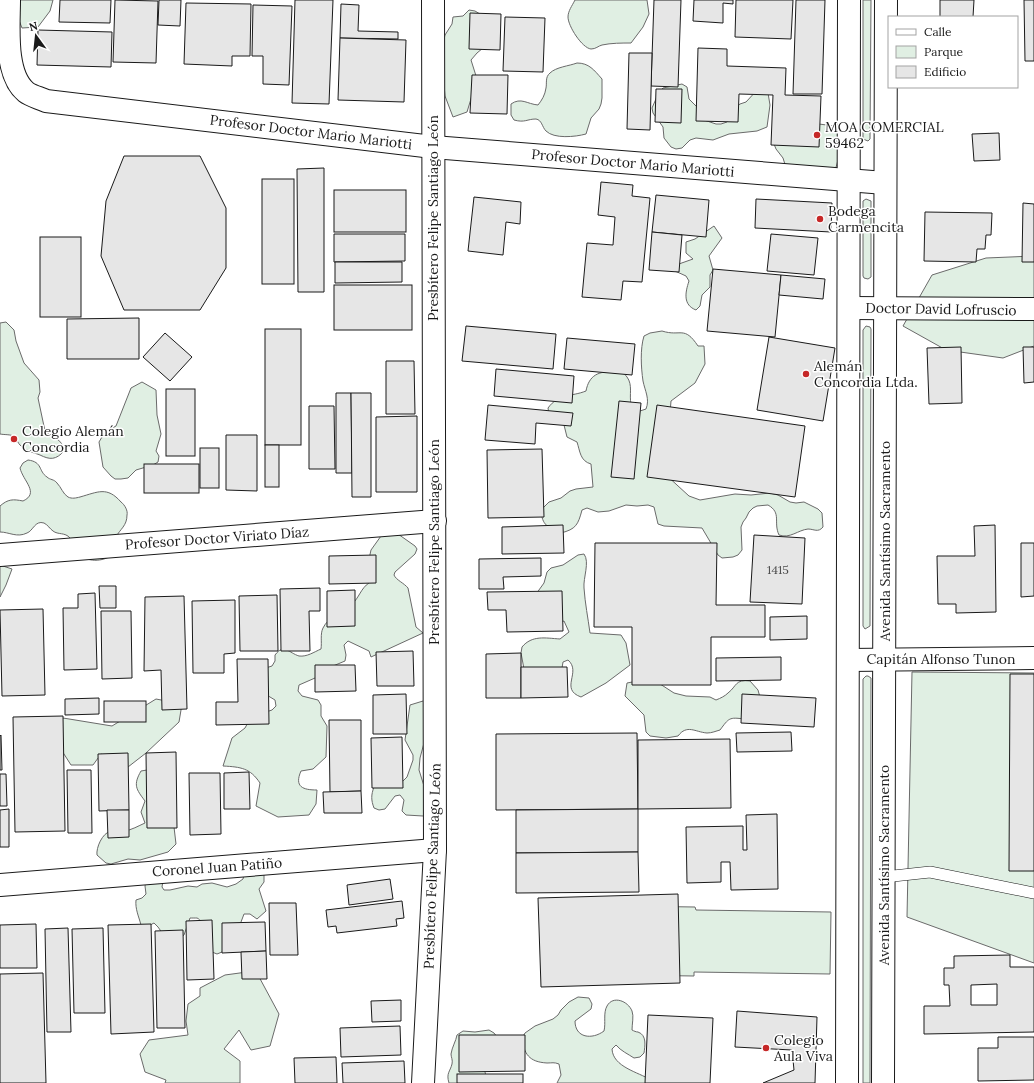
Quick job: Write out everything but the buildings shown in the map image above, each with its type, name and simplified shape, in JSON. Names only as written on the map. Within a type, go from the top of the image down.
[{"type":"street","name":"Profesor Doctor Mario Mariotti","points":[[8,0],[9,49],[14,74],[18,83],[27,92],[46,101],[433,147],[885,183]]},
{"type":"street","name":"Presbítero Felipe Santiago León","points":[[423,1083],[434,850],[435,521],[433,0]]},
{"type":"street","points":[[847,1083],[849,0]]},
{"type":"street","name":"Avenida Santísimo Sacramento","points":[[883,1083],[886,0]]},
{"type":"street","name":"Doctor David Lofruscio","points":[[848,308],[1034,309]]},
{"type":"street","name":"Profesor Doctor Viriato Díaz","points":[[0,555],[435,521]]},
{"type":"street","name":"Capitán Alfonso Tunon","points":[[848,660],[1034,658]]},
{"type":"street","name":"Coronel Juan Patiño","points":[[0,884],[434,850]]},
{"type":"lane","points":[[884,877],[930,872],[1034,894]]},
{"type":"green space","points":[[15,0],[53,0],[50,11],[38,27],[22,28],[15,10]]},
{"type":"green space","points":[[575,0],[647,0],[649,14],[643,27],[631,43],[605,44],[591,49],[587,48],[580,41],[570,26],[568,17],[570,8]]},
{"type":"green space","points":[[863,0],[871,0],[870,139],[868,141],[863,139]]},
{"type":"green space","points":[[469,10],[480,14],[483,48],[471,60],[477,79],[467,112],[453,117],[445,96],[441,51],[445,35],[452,24],[453,17],[463,16]]},
{"type":"green space","points":[[577,63],[585,64],[594,70],[602,79],[601,104],[599,109],[591,118],[586,134],[576,136],[559,136],[550,134],[546,131],[541,122],[536,119],[523,121],[514,120],[511,115],[511,104],[521,101],[538,105],[545,93],[548,75],[556,69]]},
{"type":"green space","points":[[682,84],[687,87],[689,99],[697,107],[704,120],[716,124],[727,122],[731,118],[736,107],[746,102],[758,89],[768,93],[770,105],[767,127],[757,131],[729,134],[713,140],[696,138],[690,140],[682,148],[676,149],[671,147],[664,138],[663,127],[653,113],[652,108],[659,92],[663,88]]},
{"type":"green space","points":[[819,124],[842,127],[838,160],[835,171],[788,174],[783,158],[774,144]]},
{"type":"green space","points":[[866,199],[871,201],[871,277],[868,279],[864,278],[863,276],[863,201]]},
{"type":"green space","points":[[714,226],[722,238],[709,256],[713,270],[710,275],[710,287],[702,295],[700,306],[696,310],[689,305],[686,298],[689,281],[686,276],[675,271],[676,265],[693,259],[686,253],[686,242],[695,239]]},
{"type":"green space","points":[[1034,256],[1034,346],[1003,358],[946,350],[903,326],[932,275],[986,258]]},
{"type":"green space","points":[[6,322],[14,330],[16,341],[24,363],[39,380],[40,392],[38,398],[45,431],[60,441],[64,451],[56,458],[47,458],[29,451],[20,445],[15,437],[0,434],[0,323]]},
{"type":"green space","points":[[866,326],[870,327],[871,329],[870,626],[865,629],[863,626],[863,330]]},
{"type":"green space","points":[[662,331],[668,333],[685,334],[689,336],[698,346],[704,346],[705,364],[695,383],[671,401],[665,474],[689,496],[700,500],[735,494],[751,495],[770,493],[778,495],[790,502],[804,502],[818,509],[822,513],[823,527],[821,529],[808,529],[787,536],[779,535],[775,511],[768,505],[757,506],[749,512],[741,527],[742,550],[738,555],[733,557],[722,558],[718,555],[702,528],[664,526],[658,524],[654,507],[648,505],[626,505],[609,511],[598,512],[587,508],[582,510],[576,526],[561,533],[544,523],[541,510],[549,502],[561,498],[570,491],[593,487],[591,464],[587,463],[583,458],[577,442],[567,437],[563,421],[549,414],[548,408],[556,400],[586,391],[587,386],[595,375],[603,372],[619,372],[626,375],[629,380],[631,404],[640,411],[646,409],[647,398],[641,364],[641,352],[644,336],[650,333]]},
{"type":"green space","points":[[142,382],[156,390],[157,415],[161,434],[156,451],[159,456],[158,462],[136,470],[128,478],[115,479],[103,467],[99,442],[105,432],[116,426],[131,388]]},
{"type":"green space","points":[[28,460],[36,463],[44,475],[56,482],[68,497],[76,498],[97,492],[107,492],[116,497],[124,505],[127,512],[127,519],[116,537],[109,557],[100,560],[90,560],[81,556],[74,549],[71,539],[68,536],[55,532],[41,522],[36,524],[29,532],[20,535],[0,532],[0,506],[11,500],[23,501],[28,498],[30,494],[29,486],[20,468],[23,463]]},
{"type":"green space","points":[[398,534],[417,549],[415,554],[395,572],[394,575],[408,588],[416,627],[423,633],[371,657],[369,651],[348,641],[344,645],[346,655],[345,661],[299,685],[298,691],[302,696],[318,700],[321,705],[321,716],[327,726],[326,757],[313,769],[301,771],[299,776],[299,784],[301,786],[308,789],[317,790],[316,804],[309,815],[278,817],[256,806],[260,783],[253,774],[244,769],[223,766],[232,738],[245,728],[251,717],[272,710],[276,706],[275,700],[265,694],[256,671],[272,666],[275,661],[275,655],[278,651],[284,649],[295,655],[305,656],[321,649],[322,633],[325,624],[352,604],[369,583],[369,559],[371,550],[381,536]]},
{"type":"green space","points":[[584,554],[586,557],[586,566],[584,588],[590,633],[621,635],[626,643],[630,665],[606,683],[581,697],[575,694],[572,690],[571,685],[573,670],[572,665],[568,660],[563,662],[562,668],[524,669],[521,653],[522,647],[534,639],[560,639],[569,632],[564,621],[548,626],[531,601],[544,583],[547,572],[551,568],[563,565],[578,555]]},
{"type":"green space","points":[[0,565],[12,569],[0,597]]},
{"type":"green space","points":[[912,672],[1034,673],[1034,963],[907,917]]},
{"type":"green space","points":[[866,676],[871,678],[870,1083],[863,1083],[863,679]]},
{"type":"green space","points":[[643,680],[657,682],[674,693],[686,696],[710,697],[716,700],[726,695],[739,682],[750,681],[758,690],[761,701],[744,719],[732,718],[725,723],[720,730],[707,733],[685,730],[678,736],[666,738],[650,736],[646,732],[644,715],[625,696],[627,683]]},
{"type":"green space","points":[[156,699],[182,704],[179,722],[146,753],[128,767],[101,754],[93,765],[71,765],[55,740],[63,718],[112,726]]},
{"type":"green space","points":[[423,701],[432,713],[420,758],[419,770],[424,786],[427,812],[423,816],[406,815],[402,811],[404,800],[400,795],[395,796],[385,809],[379,810],[374,808],[372,793],[374,787],[403,781],[407,777],[413,760],[413,755],[405,740],[410,705]]},
{"type":"green space","points":[[147,770],[174,827],[176,844],[168,852],[140,860],[128,859],[111,864],[106,863],[97,855],[102,838],[108,832],[130,830],[145,823],[141,812],[145,801],[139,793],[136,783],[141,771]]},
{"type":"green space","points":[[264,871],[264,882],[259,889],[266,911],[257,919],[250,914],[244,914],[241,927],[222,952],[217,954],[212,952],[202,923],[197,918],[190,918],[184,935],[179,939],[163,934],[154,923],[146,927],[141,925],[136,900],[142,898],[146,894],[146,880],[163,881],[162,887],[164,890],[188,886],[197,887],[202,884],[212,883],[227,887],[236,884],[243,879],[244,875]]},
{"type":"green space","points":[[559,905],[695,907],[696,910],[831,912],[830,974],[694,972],[694,976],[558,974]]},
{"type":"green space","points":[[247,972],[258,975],[279,1014],[270,1046],[251,1050],[239,1030],[224,1049],[240,1061],[240,1083],[165,1083],[166,1080],[145,1072],[140,1054],[149,1040],[188,1035],[186,1021],[188,1004],[200,996],[200,988],[225,975]]},
{"type":"green space","points":[[578,997],[589,998],[592,1004],[591,1009],[575,1021],[578,1031],[585,1036],[594,1036],[604,1031],[605,1012],[607,1006],[613,1001],[616,1000],[624,1002],[630,1007],[633,1015],[632,1030],[641,1033],[643,1036],[645,1041],[644,1053],[640,1057],[634,1058],[622,1051],[616,1045],[612,1049],[613,1055],[621,1065],[651,1080],[651,1083],[557,1083],[561,1075],[559,1064],[536,1061],[528,1056],[524,1049],[522,1038],[525,1033],[535,1026],[553,1019],[569,1002]]},
{"type":"green space","points":[[489,1030],[498,1038],[484,1068],[487,1080],[484,1083],[449,1083],[448,1075],[452,1063],[451,1054],[457,1035],[463,1031],[475,1032]]},
{"type":"place","name":"MOA COMERCIAL 59462","points":[[817,135]]},
{"type":"place","name":"Bodega Carmencita","points":[[820,219]]},
{"type":"place","name":"Alemán Concordia Ltda.","points":[[806,374]]},
{"type":"place","name":"Colegio Alemán Concordia","points":[[14,439]]},
{"type":"place","name":"Colegio Aula Viva","points":[[766,1048]]}]
